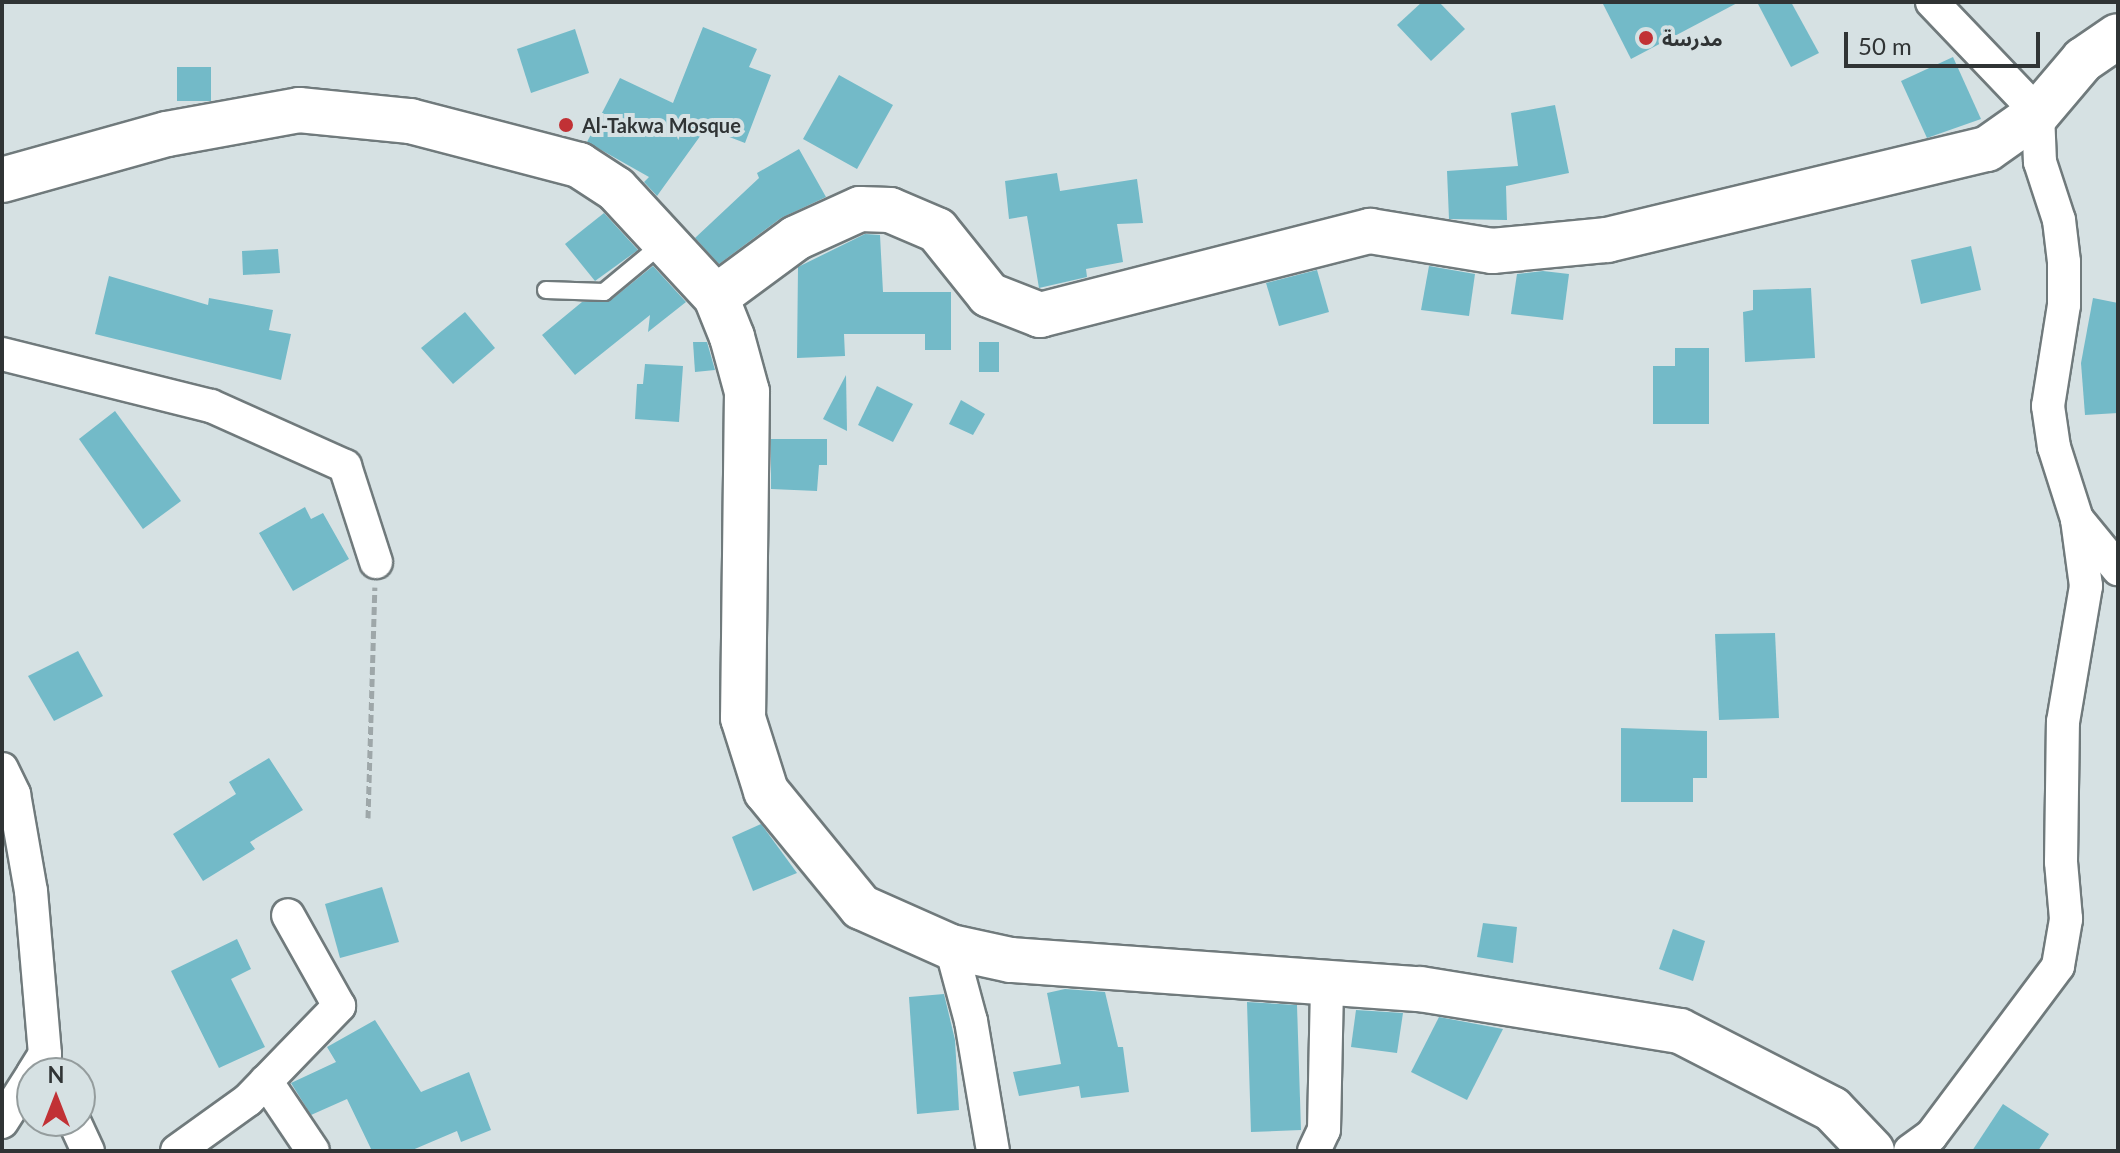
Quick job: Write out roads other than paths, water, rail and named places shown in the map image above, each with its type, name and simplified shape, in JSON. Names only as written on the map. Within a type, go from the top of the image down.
[{"type":"street","points":[[1910,1151],[1931,1136],[2058,966],[2066,919],[2061,862],[2063,722],[2086,586],[2077,519],[2054,447],[2048,406],[2064,305],[2064,262],[2059,220],[2040,162],[2038,113],[1932,2]]},
{"type":"street","points":[[716,297],[796,238],[860,209],[890,210],[937,230],[989,295],[1040,315],[1370,231],[1492,251],[1607,240],[1987,149],[2038,113],[2083,60],[2118,36]]},
{"type":"street","points":[[2,180],[167,134],[299,110],[351,111],[425,125],[579,165],[616,189],[716,297],[747,392],[743,718],[766,791],[861,907],[951,947],[1011,960],[1420,989],[1680,1031],[1832,1109],[1872,1151]]},
{"type":"street","points":[[2,354],[211,406],[345,466],[376,562]]},
{"type":"street","points":[[2077,519],[2118,569]]},
{"type":"street","points":[[2,769],[14,794],[31,891],[40,1057]]},
{"type":"street","points":[[177,1151],[266,1081],[339,1006],[288,915]]},
{"type":"street","points":[[951,947],[971,1021],[993,1151]]},
{"type":"street","points":[[1314,1151],[1324,1130],[1327,982]]},
{"type":"street","points":[[266,1081],[313,1151]]},
{"type":"street","points":[[2,1122],[16,1103]]},
{"type":"lane","points":[[546,290],[604,292],[664,242]]},
{"type":"place","name":"مدرسة","points":[[1646,38]]},
{"type":"place","name":"Al-Takwa Mosque","points":[[566,125]]}]
